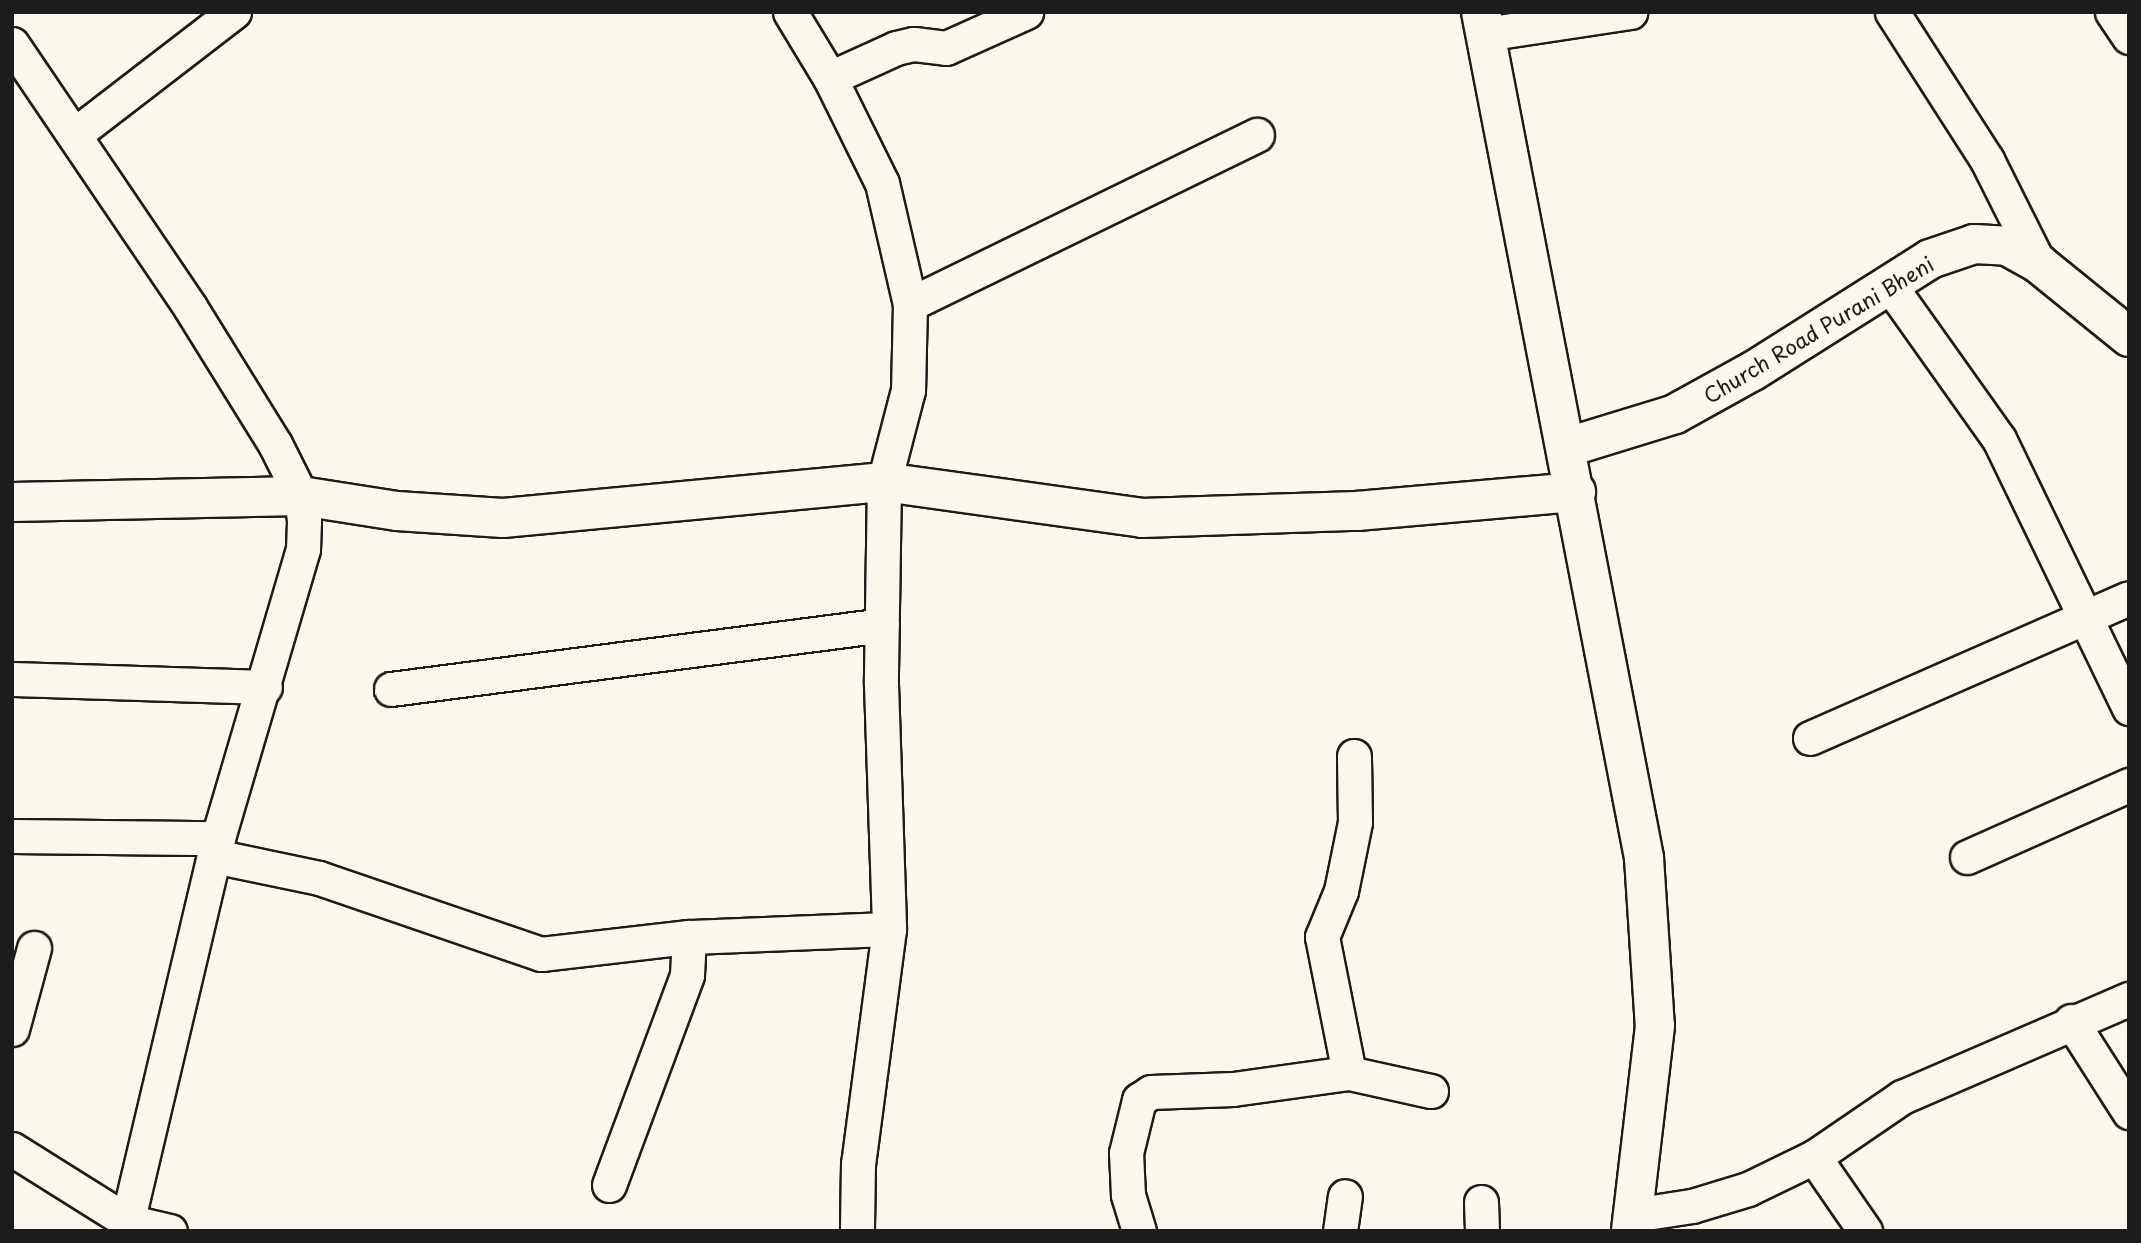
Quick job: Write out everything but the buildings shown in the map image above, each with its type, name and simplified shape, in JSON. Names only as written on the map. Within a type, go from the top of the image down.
[{"type":"street","points":[[74,135],[234,12]]},
{"type":"street","points":[[790,12],[830,78],[882,183],[910,304],[908,390],[884,482],[882,625],[889,929],[858,1164],[857,1231]]},
{"type":"street","points":[[830,78],[896,48],[914,44],[946,48],[1026,12]]},
{"type":"street","points":[[1630,12],[1483,23],[1576,492],[1644,858],[1655,1026],[1632,1223],[1748,1189],[1814,1157],[1902,1097],[2071,1021],[2129,999]]},
{"type":"street","points":[[1892,12],[1987,160],[2039,264]]},
{"type":"street","points":[[2112,12],[2129,37]]},
{"type":"street","points":[[12,44],[190,307],[301,496],[303,549],[265,687],[216,847],[126,1226]]},
{"type":"street","points":[[910,304],[1257,135]]},
{"type":"street","name":"Church Road Purani Bheni","points":[[1567,447],[1675,414],[1753,371],[1888,283],[1930,259],[1974,244],[2007,246],[2039,264],[2129,337]]},
{"type":"street","points":[[1888,283],[1999,439],[2129,708]]},
{"type":"street","points":[[12,502],[301,496],[397,511],[503,518],[884,482],[1142,518],[1357,511],[1576,492]]},
{"type":"street","points":[[1810,738],[2129,598]]},
{"type":"street","points":[[391,689],[882,625]]},
{"type":"street","points":[[12,679],[265,687]]},
{"type":"street","points":[[1349,1073],[1322,937],[1341,891],[1355,822],[1354,756]]},
{"type":"street","points":[[1966,857],[2129,785]]},
{"type":"street","points":[[12,836],[216,847],[331,882],[541,954],[689,937],[889,929]]},
{"type":"street","points":[[609,1185],[687,975],[689,937]]},
{"type":"street","points":[[12,1029],[34,948]]},
{"type":"street","points":[[2071,1021],[2129,1112]]},
{"type":"street","points":[[1139,1231],[1128,1195],[1126,1153],[1139,1100],[1151,1092],[1233,1089],[1349,1073],[1432,1091]]},
{"type":"street","points":[[12,1149],[126,1226],[170,1231]]},
{"type":"street","points":[[1814,1157],[1865,1231]]},
{"type":"street","points":[[1340,1231],[1345,1196]]}]
